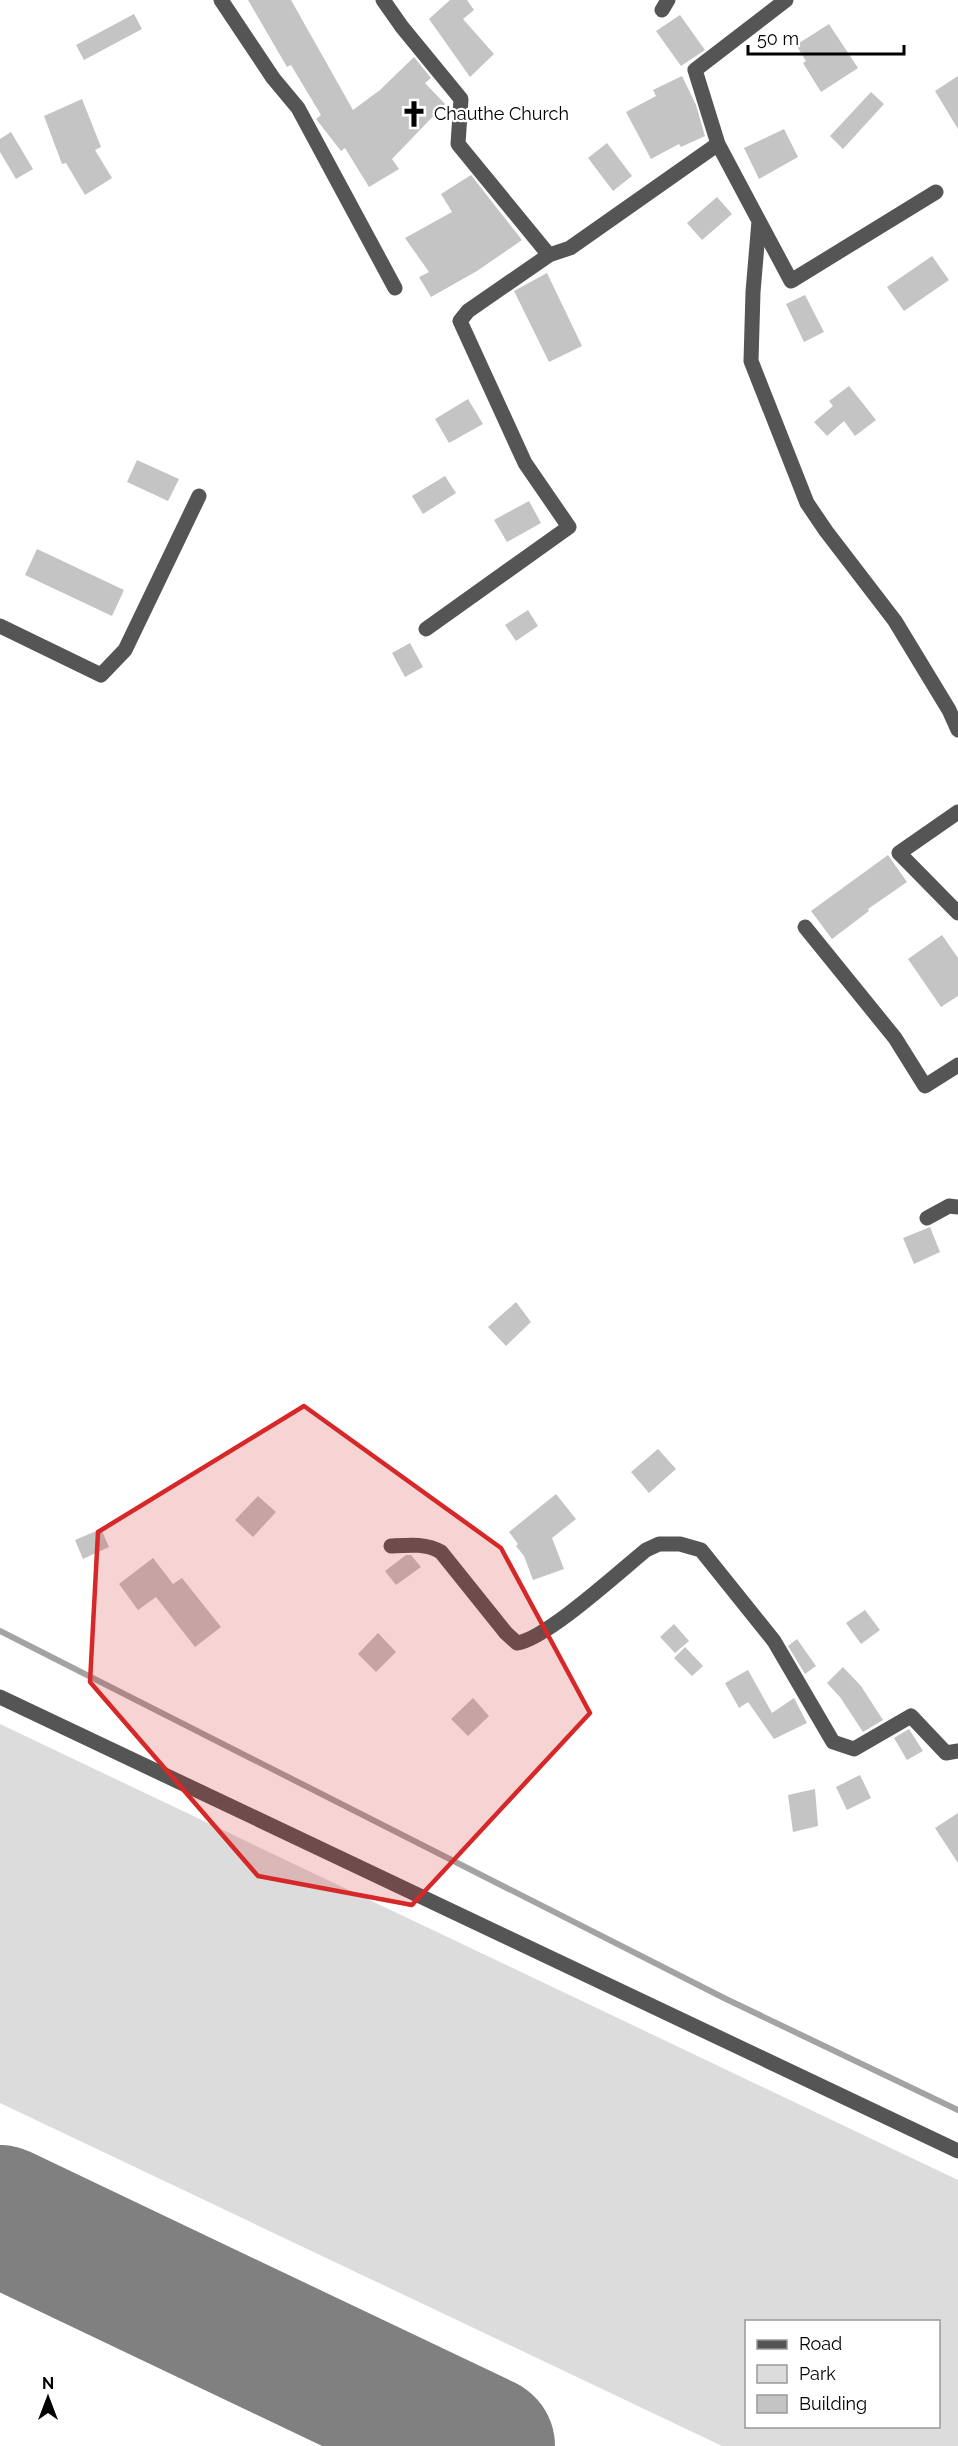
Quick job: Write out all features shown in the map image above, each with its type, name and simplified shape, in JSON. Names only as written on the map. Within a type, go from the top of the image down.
[{"type":"street","points":[[221,0],[273,78],[298,108],[394,288]]},
{"type":"street","points":[[383,0],[461,99],[458,144],[549,255]]},
{"type":"street","points":[[786,0],[695,70],[718,144],[791,281],[936,192]]},
{"type":"street","points":[[426,629],[569,527],[525,463],[460,321],[468,311],[549,255],[570,248],[718,144]]},
{"type":"street","points":[[759,221],[753,292],[752,361],[807,503],[895,621],[949,710],[958,730]]},
{"type":"street","points":[[0,626],[101,675],[125,650],[199,496]]},
{"type":"street","points":[[958,812],[899,853],[958,913]]},
{"type":"street","points":[[805,927],[895,1038],[925,1086],[958,1065]]},
{"type":"street","points":[[927,1218],[949,1206],[958,1207]]},
{"type":"street","points":[[391,1546],[415,1545],[441,1552],[506,1634],[517,1643],[525,1642],[547,1630],[646,1550],[659,1544],[680,1544],[701,1550],[774,1641],[833,1742],[854,1749],[911,1716],[946,1753],[958,1751]]},
{"type":"street","points":[[0,1697],[958,2151]]},
{"type":"highlighted area","points":[[304,1406],[501,1548],[590,1713],[412,1905],[258,1876],[90,1682],[98,1532]]},
{"type":"green space","points":[[0,1724],[958,2180],[958,2446],[722,2446],[0,2103]]},
{"type":"building","points":[[248,0],[291,0],[353,110],[380,90],[414,57],[431,78],[425,83],[445,104],[392,159],[399,169],[369,187],[345,148],[341,151],[316,119],[321,115],[291,65],[287,67]]},
{"type":"building","points":[[450,0],[467,0],[474,10],[463,19],[494,54],[470,77],[429,19]]},
{"type":"building","points":[[134,14],[142,29],[84,60],[76,45]]},
{"type":"building","points":[[680,15],[705,50],[681,66],[656,31]]},
{"type":"building","points":[[829,24],[858,68],[821,92],[803,63],[806,61],[796,45]]},
{"type":"building","points":[[682,76],[696,105],[705,136],[681,147],[679,144],[651,159],[626,112],[656,96],[653,90]]},
{"type":"building","points":[[958,76],[958,129],[935,91]]},
{"type":"building","points":[[871,92],[884,104],[843,149],[830,136]]},
{"type":"building","points":[[82,99],[101,147],[95,150],[112,178],[85,195],[66,163],[62,164],[44,116]]},
{"type":"building","points":[[784,129],[798,157],[759,179],[744,148]]},
{"type":"building","points":[[11,132],[33,169],[16,179],[0,152],[0,139]]},
{"type":"building","points":[[607,143],[632,176],[613,191],[588,158]]},
{"type":"building","points":[[471,175],[522,240],[477,271],[431,297],[419,277],[429,272],[405,238],[452,212],[441,194]]},
{"type":"building","points":[[717,197],[732,214],[702,240],[687,223]]},
{"type":"building","points":[[932,256],[949,280],[904,311],[887,287]]},
{"type":"building","points":[[547,273],[582,346],[549,362],[514,291]]},
{"type":"building","points":[[805,295],[824,332],[804,342],[786,304]]},
{"type":"building","points":[[849,386],[876,420],[855,436],[844,421],[827,436],[814,422],[833,406],[829,401]]},
{"type":"building","points":[[468,399],[483,424],[449,443],[435,419]]},
{"type":"building","points":[[137,460],[179,479],[168,501],[127,482]]},
{"type":"building","points":[[445,476],[456,493],[423,514],[412,496]]},
{"type":"building","points":[[529,501],[541,523],[507,542],[494,520]]},
{"type":"building","points":[[37,549],[124,590],[112,616],[25,575]]},
{"type":"building","points":[[528,610],[538,626],[516,641],[505,625]]},
{"type":"building","points":[[410,643],[423,667],[405,677],[392,653]]},
{"type":"building","points":[[888,855],[907,882],[868,909],[869,911],[832,939],[811,911]]},
{"type":"building","points":[[942,935],[958,958],[958,996],[941,1007],[908,959]]},
{"type":"building","points":[[930,1227],[940,1252],[914,1264],[903,1238]]},
{"type":"building","points":[[516,1302],[531,1322],[506,1346],[488,1327]]},
{"type":"building","points":[[658,1449],[676,1469],[649,1493],[631,1472]]},
{"type":"building","points":[[556,1494],[576,1519],[552,1538],[564,1569],[533,1580],[524,1556],[516,1546],[518,1544],[509,1532]]},
{"type":"building","points":[[258,1496],[276,1512],[253,1537],[235,1520]]},
{"type":"building","points":[[101,1529],[109,1547],[83,1559],[75,1540]]},
{"type":"building","points":[[406,1555],[411,1555],[421,1567],[396,1585],[385,1571]]},
{"type":"building","points":[[153,1558],[173,1584],[182,1578],[221,1627],[195,1647],[156,1597],[138,1610],[119,1584]]},
{"type":"building","points":[[865,1610],[880,1630],[861,1644],[846,1623]]},
{"type":"building","points":[[674,1624],[689,1641],[675,1653],[660,1637]]},
{"type":"building","points":[[378,1633],[396,1652],[376,1672],[358,1654]]},
{"type":"building","points":[[797,1639],[816,1666],[805,1674],[788,1646]]},
{"type":"building","points":[[685,1647],[703,1666],[692,1676],[674,1658]]},
{"type":"building","points":[[843,1667],[861,1686],[883,1720],[863,1732],[840,1697],[827,1683]]},
{"type":"building","points":[[748,1670],[772,1713],[794,1698],[807,1723],[774,1739],[748,1702],[739,1708],[725,1683]]},
{"type":"building","points":[[473,1698],[489,1716],[468,1736],[451,1719]]},
{"type":"building","points":[[909,1729],[923,1751],[907,1760],[894,1738]]},
{"type":"building","points":[[860,1775],[871,1798],[847,1810],[836,1787]]},
{"type":"building","points":[[815,1789],[818,1826],[793,1832],[788,1795]]},
{"type":"building","points":[[958,1813],[958,1863],[935,1828]]},
{"type":"waterway","points":[[0,1631],[726,1999],[958,2110]]},
{"type":"runway","points":[[0,2215],[485,2446]]},
{"type":"place","name":"Chauthe Church","points":[[414,114]]}]
